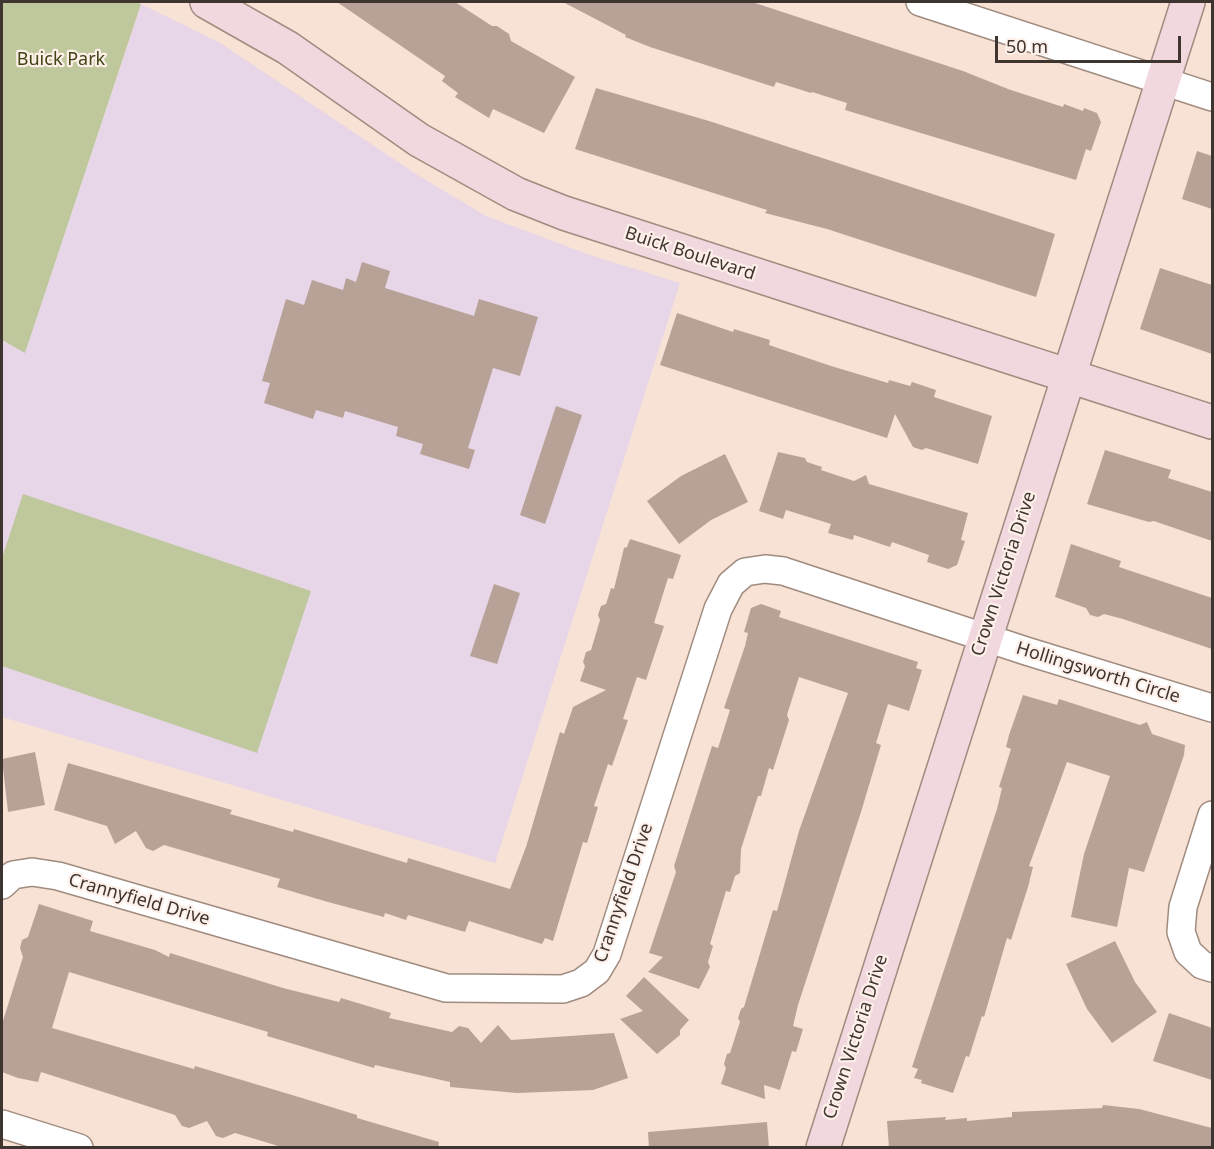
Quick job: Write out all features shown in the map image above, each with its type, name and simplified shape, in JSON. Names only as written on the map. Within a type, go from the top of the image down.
[{"type":"street","name":"Buick Boulevard","points":[[207,2],[288,48],[419,140],[516,194],[584,220],[1212,422]]},
{"type":"street","points":[[920,2],[1212,97]]},
{"type":"street","name":"Crown Victoria Drive","points":[[823,1148],[1188,2]]},
{"type":"street","name":"Crannyfield Drive","points":[[2,885],[13,875],[32,872],[58,876],[446,988],[563,989],[581,983],[597,971],[607,954],[718,609],[731,584],[745,572],[765,569],[783,571],[984,637]]},
{"type":"street","name":"Hollingsworth Circle","points":[[984,637],[1212,708]]},
{"type":"street","points":[[1212,815],[1183,907],[1181,932],[1188,952],[1202,965],[1212,968]]},
{"type":"street","points":[[2,1124],[79,1148]]},
{"type":"shaded area","points":[[141,4],[220,43],[419,176],[486,216],[590,255],[680,283],[495,863],[2,717],[2,340],[25,352]]},
{"type":"green space","name":"Buick Park","points":[[2,2],[136,2],[141,4],[25,353],[2,340]]},
{"type":"green space","points":[[23,494],[311,591],[257,753],[2,666],[2,558]]},
{"type":"building","points":[[337,2],[455,2],[509,34],[511,41],[575,77],[544,133],[493,109],[489,118],[455,97],[458,93],[442,81],[445,76]]},
{"type":"building","points":[[563,2],[752,2],[963,71],[1063,107],[1064,104],[1083,111],[1084,108],[1097,113],[1101,122],[1091,151],[1086,149],[1076,180],[845,110],[847,103],[812,92],[776,82],[774,87],[650,47],[625,37],[626,35]]},
{"type":"building","points":[[596,88],[709,121],[1055,234],[1036,297],[827,229],[765,213],[767,210],[575,149]]},
{"type":"building","points":[[1197,151],[1212,156],[1212,209],[1182,199]]},
{"type":"building","points":[[362,262],[390,271],[385,288],[474,316],[479,299],[538,317],[520,376],[493,368],[468,448],[475,450],[469,469],[420,454],[423,444],[396,436],[398,427],[345,411],[343,418],[316,410],[313,419],[264,403],[270,383],[262,381],[286,299],[304,305],[312,280],[343,290],[346,278],[356,282]]},
{"type":"building","points":[[1160,268],[1212,285],[1212,354],[1140,329]]},
{"type":"building","points":[[677,313],[733,332],[734,329],[770,340],[769,345],[888,383],[889,380],[910,386],[912,382],[936,390],[934,397],[992,416],[978,464],[926,448],[922,450],[913,447],[895,414],[887,438],[660,365]]},
{"type":"building","points":[[556,406],[582,415],[545,524],[520,515]]},
{"type":"building","points":[[1105,450],[1171,470],[1168,478],[1212,492],[1212,541],[1154,521],[1149,522],[1087,504]]},
{"type":"building","points":[[778,452],[805,458],[807,462],[822,467],[821,470],[854,481],[866,475],[869,484],[968,513],[961,540],[965,541],[957,565],[948,569],[927,562],[929,555],[892,542],[890,547],[854,535],[853,540],[828,533],[831,524],[786,510],[783,519],[759,511]]},
{"type":"building","points":[[725,454],[748,502],[711,520],[679,544],[647,501],[681,476]]},
{"type":"building","points":[[630,539],[681,555],[673,579],[668,578],[654,623],[664,626],[646,680],[637,677],[623,719],[628,720],[612,766],[608,764],[594,806],[598,807],[587,843],[583,842],[553,941],[545,938],[542,944],[469,921],[465,932],[408,915],[406,920],[385,913],[384,917],[277,887],[280,879],[164,845],[153,851],[146,848],[136,831],[115,844],[107,826],[54,810],[68,763],[232,810],[230,814],[293,832],[294,829],[407,863],[408,858],[510,889],[526,847],[560,732],[564,734],[573,707],[606,690],[580,681],[585,666],[583,662],[586,652],[591,650],[600,620],[598,615],[601,606],[606,604],[611,588],[614,589],[624,548],[627,547]]},
{"type":"building","points":[[1071,544],[1121,561],[1119,567],[1212,598],[1212,649],[1123,619],[1104,614],[1098,617],[1090,615],[1086,608],[1055,597]]},
{"type":"building","points":[[494,584],[520,593],[497,664],[470,656]]},
{"type":"building","points":[[761,604],[781,611],[779,617],[918,662],[916,668],[922,670],[909,711],[888,704],[876,743],[881,745],[861,812],[798,1005],[793,1026],[803,1029],[796,1052],[792,1051],[780,1090],[764,1085],[765,1099],[721,1084],[726,1068],[724,1064],[740,1022],[738,1018],[744,1007],[773,910],[777,911],[799,831],[848,693],[799,677],[787,715],[789,720],[773,770],[769,768],[741,849],[740,873],[735,876],[730,892],[726,891],[710,944],[713,946],[708,962],[710,967],[699,989],[648,972],[663,957],[649,953],[676,872],[674,866],[712,746],[718,748],[730,710],[724,708],[745,646],[748,633],[744,632],[751,608]]},
{"type":"building","points":[[1023,695],[1057,705],[1059,699],[1140,725],[1147,722],[1152,734],[1185,745],[1184,755],[1144,872],[1129,868],[1117,927],[1071,917],[1084,854],[1110,776],[1067,762],[1029,866],[1033,867],[1011,940],[1007,938],[984,1017],[982,1016],[969,1057],[966,1056],[953,1093],[921,1083],[922,1080],[914,1078],[918,1069],[912,1067],[997,809],[1002,788],[999,787],[1011,749],[1006,747]]},
{"type":"building","points":[[35,752],[45,805],[8,812],[2,759]]},
{"type":"building","points":[[39,904],[93,921],[90,931],[155,950],[169,957],[170,953],[283,988],[339,1002],[341,998],[391,1013],[389,1018],[452,1032],[459,1026],[468,1028],[481,1043],[498,1025],[511,1040],[614,1033],[628,1078],[593,1090],[517,1093],[450,1087],[450,1082],[375,1065],[374,1068],[267,1036],[268,1032],[69,972],[52,1028],[194,1069],[195,1066],[357,1115],[357,1118],[439,1142],[438,1148],[285,1148],[235,1133],[223,1138],[216,1136],[207,1121],[189,1128],[182,1126],[175,1115],[41,1072],[38,1082],[18,1078],[2,1072],[2,1024],[23,957],[20,948],[22,940],[28,937]]},
{"type":"building","points":[[1115,941],[1135,982],[1157,1012],[1112,1043],[1087,1009],[1066,964]]},
{"type":"building","points":[[644,977],[689,1020],[680,1030],[680,1035],[657,1054],[620,1019],[643,1011],[626,996]]},
{"type":"building","points":[[1169,1013],[1212,1028],[1212,1080],[1153,1061]]},
{"type":"building","points":[[1103,1105],[1139,1109],[1212,1128],[1212,1148],[889,1148],[887,1121],[946,1117],[945,1120],[967,1118],[967,1121],[1012,1117],[1012,1112],[1102,1108]]},
{"type":"building","points":[[767,1122],[769,1148],[649,1148],[648,1132]]}]
